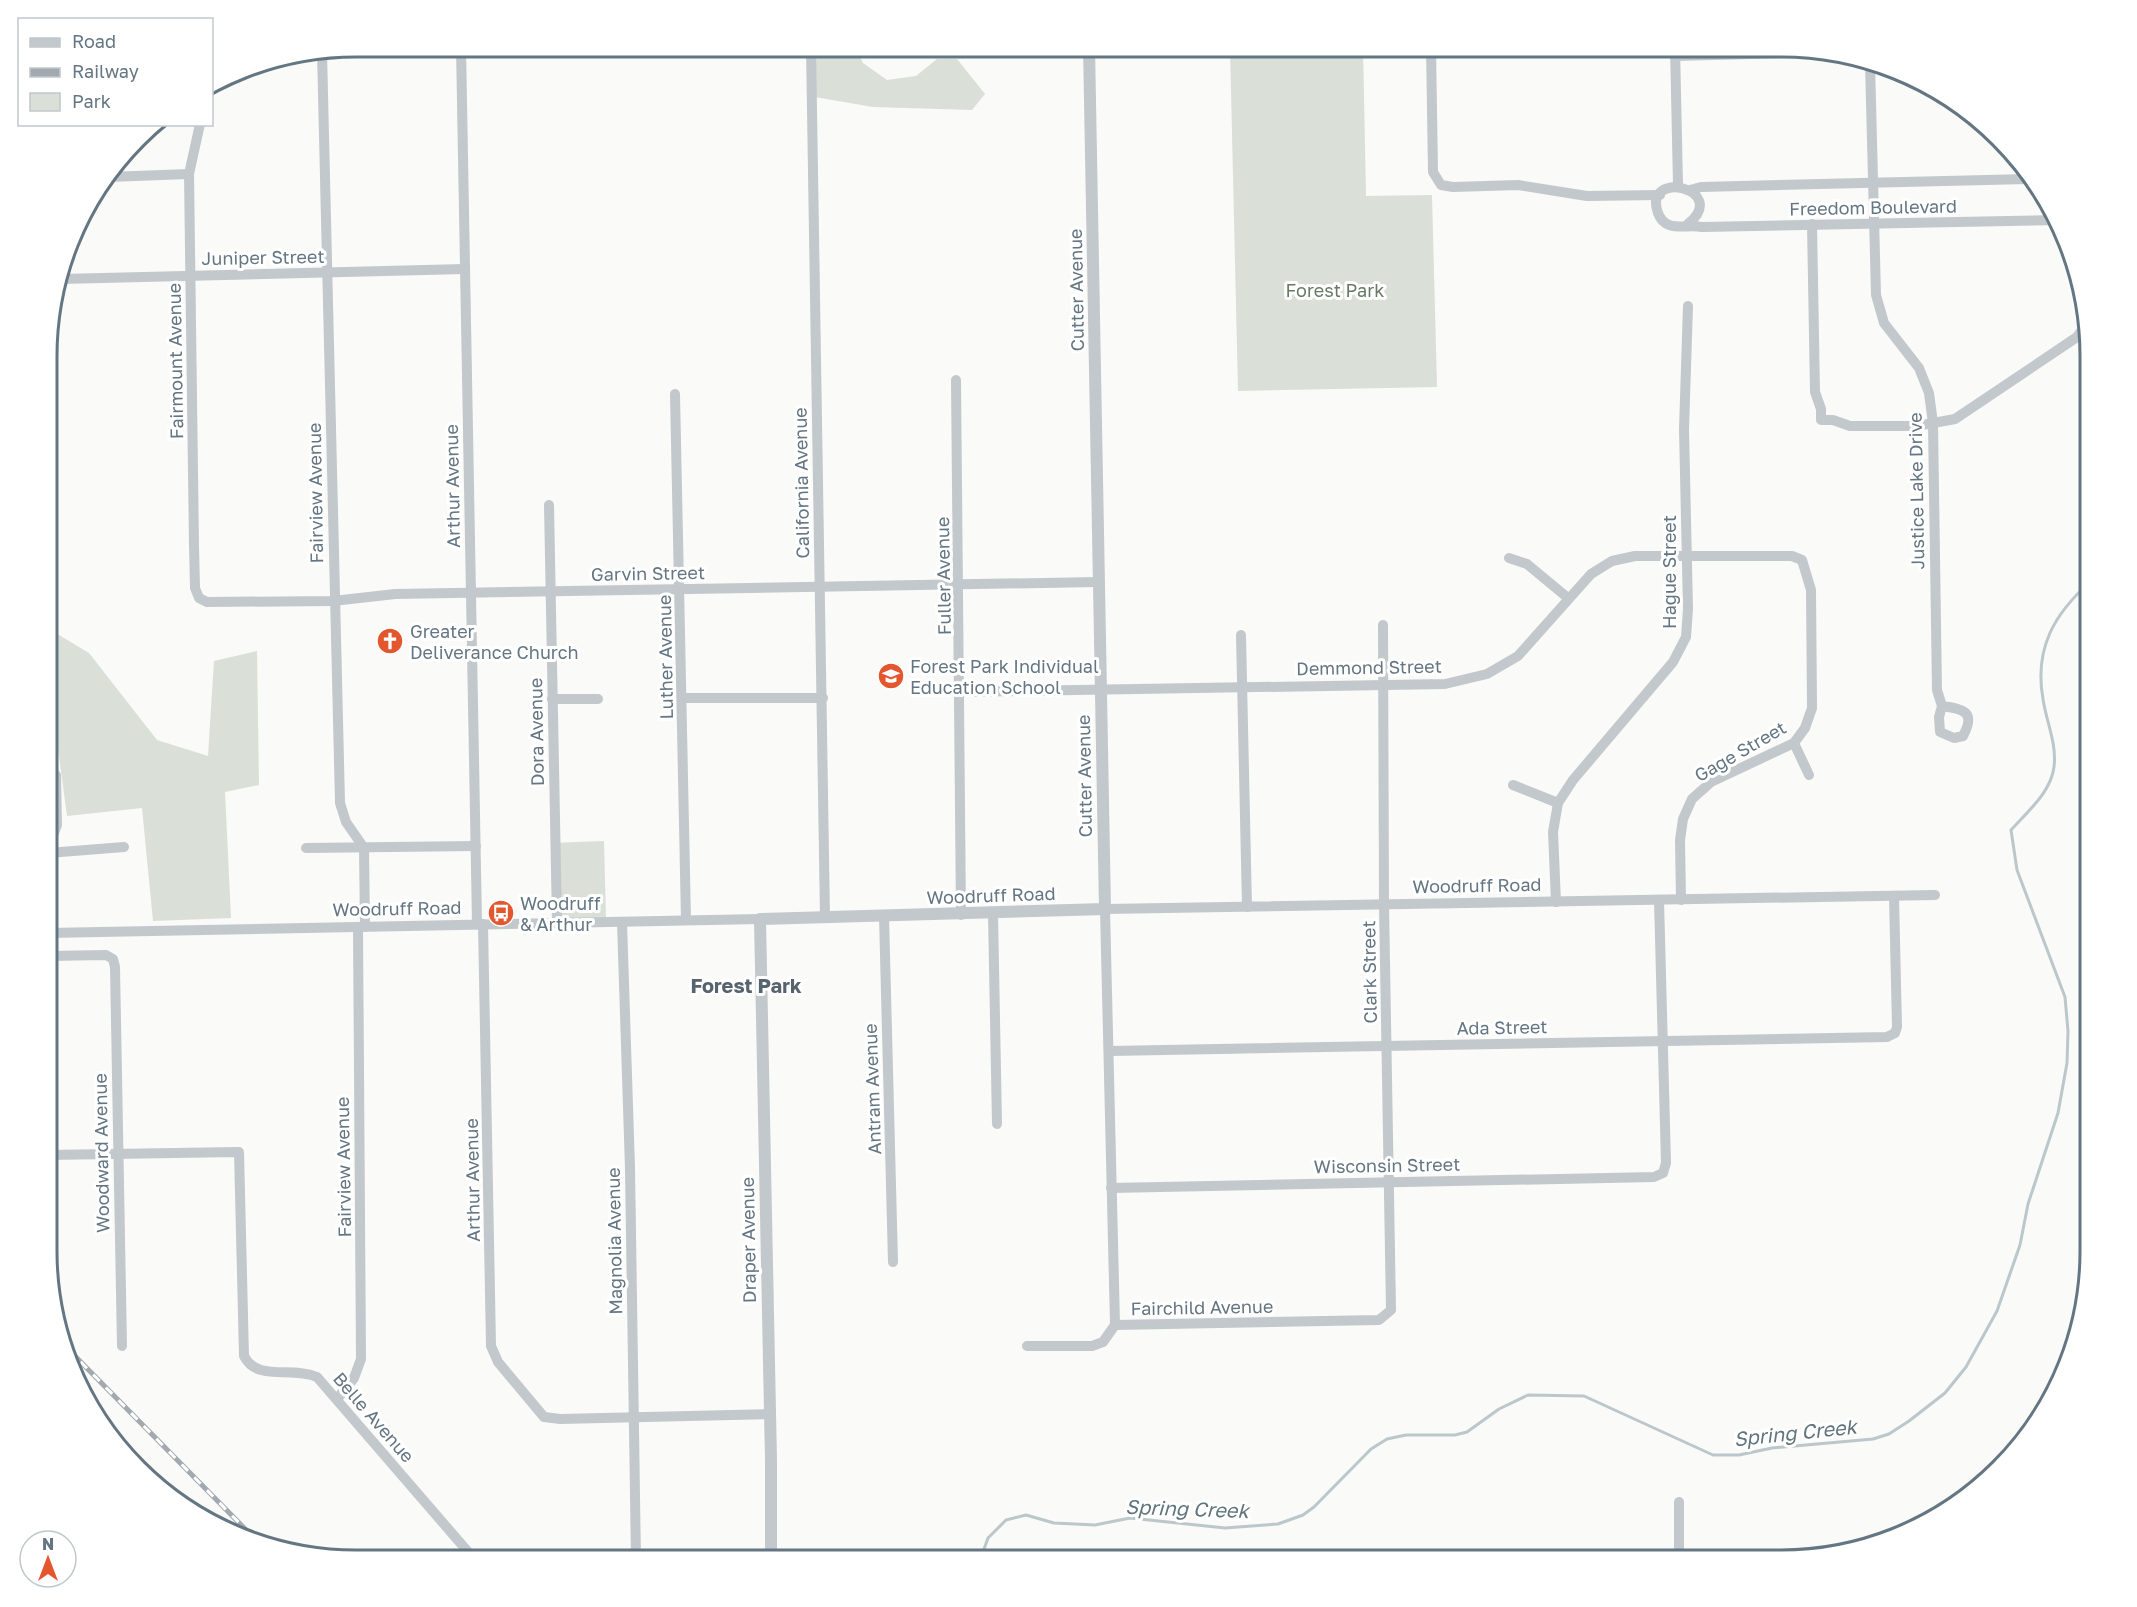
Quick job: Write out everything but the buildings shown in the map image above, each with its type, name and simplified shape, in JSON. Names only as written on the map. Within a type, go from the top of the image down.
[{"type":"street","name":"Arthur Avenue","points":[[461,57],[476,846],[492,1346],[498,1362],[544,1417],[633,1418]]},
{"type":"street","name":"California Avenue","points":[[812,57],[825,918]]},
{"type":"street","name":"Cutter Avenue","points":[[1089,57],[1098,582],[1115,1325]]},
{"type":"street","points":[[1431,57],[1433,172],[1437,181],[1445,187],[1518,185],[1587,196],[1660,195]]},
{"type":"street","points":[[1675,57],[1678,185]]},
{"type":"street","name":"Fairview Avenue","points":[[321,60],[329,273],[333,601],[340,803],[346,822],[364,848],[361,927],[362,1359],[354,1378],[337,1399]]},
{"type":"street","name":"Justice Lake Drive","points":[[1870,71],[1876,295],[1884,323],[1919,368],[1929,393],[1933,423],[1936,690],[1942,706]]},
{"type":"street","name":"Fairmount Avenue","points":[[199,598],[195,588],[194,546],[189,174],[200,126]]},
{"type":"street","points":[[117,177],[189,174]]},
{"type":"street","name":"Freedom Boulevard","points":[[1690,190],[1701,186],[2022,179]]},
{"type":"street","points":[[1678,185],[1690,190],[1695,195],[1698,208],[1694,220],[1675,227],[1663,221],[1657,208],[1660,195],[1665,190],[1678,185]]},
{"type":"street","name":"Freedom Boulevard","points":[[1688,224],[1702,227],[2047,220]]},
{"type":"street","points":[[1812,224],[1815,392],[1821,409],[1821,420],[1833,420],[1850,426],[1933,423],[1955,419],[2079,334]]},
{"type":"street","name":"Juniper Street","points":[[67,279],[465,269]]},
{"type":"street","name":"Hague Street","points":[[1556,902],[1553,832],[1558,803],[1573,780],[1672,662],[1686,637],[1684,429],[1688,306]]},
{"type":"street","name":"Fuller Avenue","points":[[956,380],[961,915]]},
{"type":"street","name":"Luther Avenue","points":[[675,394],[681,589],[686,920]]},
{"type":"street","name":"Dora Avenue","points":[[549,505],[557,923]]},
{"type":"street","name":"Demmond Street","points":[[960,692],[1382,683],[1445,684],[1487,674],[1518,656],[1537,638],[1568,598],[1591,574],[1612,561],[1635,556],[1775,554],[1802,560]]},
{"type":"street","points":[[1509,558],[1527,564],[1568,598]]},
{"type":"street","name":"Gage Street","points":[[1681,900],[1680,840],[1683,819],[1692,799],[1711,782],[1794,743],[1805,728],[1812,708],[1811,590],[1802,560]]},
{"type":"street","name":"Garvin Street","points":[[199,598],[207,602],[333,601],[395,594],[1098,582]]},
{"type":"street","name":"Clark Street","points":[[1383,625],[1384,904],[1390,1181],[1390,1310],[1386,1317]]},
{"type":"street","points":[[1241,635],[1247,907]]},
{"type":"street","points":[[682,698],[823,698]]},
{"type":"street","points":[[552,699],[598,699]]},
{"type":"street","points":[[1794,743],[1809,775]]},
{"type":"street","points":[[1514,785],[1558,803]]},
{"type":"street","points":[[306,848],[476,846]]},
{"type":"street","points":[[57,851],[124,847]]},
{"type":"street","name":"Woodruff Road","points":[[57,933],[961,915],[1105,909],[1935,895]]},
{"type":"street","name":"Ada Street","points":[[1110,1051],[1887,1037],[1895,1034],[1897,1027],[1894,896]]},
{"type":"street","points":[[1659,900],[1663,1040]]},
{"type":"street","points":[[993,914],[997,1124]]},
{"type":"street","name":"Antram Avenue","points":[[884,916],[893,1262]]},
{"type":"street","name":"Draper Avenue","points":[[760,919],[771,1550]]},
{"type":"street","name":"Magnolia Avenue","points":[[622,922],[630,1168],[636,1550]]},
{"type":"street","name":"Woodward Avenue","points":[[57,956],[106,955],[113,958],[122,1346]]},
{"type":"street","name":"Wisconsin Street","points":[[1111,1188],[1654,1177],[1663,1173],[1666,1163],[1663,1040]]},
{"type":"street","name":"Belle Avenue","points":[[117,1154],[238,1152],[244,1356],[249,1367],[259,1371],[303,1371],[317,1377],[467,1550]]},
{"type":"street","points":[[57,1155],[117,1154]]},
{"type":"street","name":"Fairchild Avenue","points":[[1028,1346],[1092,1346],[1103,1342],[1115,1325],[1379,1320],[1386,1317]]},
{"type":"street","points":[[633,1418],[770,1414]]},
{"type":"street","points":[[1679,1502],[1679,1550]]},
{"type":"green space","points":[[814,57],[860,57],[863,63],[887,80],[916,76],[937,59],[957,59],[985,94],[972,110],[873,107],[815,97]]},
{"type":"green space","name":"Forest Park","points":[[1230,57],[1363,57],[1366,196],[1432,195],[1437,387],[1238,391]]},
{"type":"green space","points":[[57,634],[89,653],[157,740],[208,756],[214,661],[257,651],[259,785],[225,792],[231,918],[153,921],[142,808],[67,816],[58,749]]},
{"type":"green space","points":[[604,841],[606,919],[553,919],[551,843]]},
{"type":"waterway","name":"Spring Creek","points":[[984,1550],[988,1538],[1006,1520],[1026,1515],[1054,1523],[1095,1525],[1130,1518],[1225,1528],[1278,1524],[1303,1515],[1314,1507],[1371,1449],[1387,1439],[1406,1435],[1455,1435],[1467,1432],[1499,1409],[1528,1395],[1584,1396],[1713,1455],[1739,1455],[1772,1448],[1873,1439],[1889,1434],[1945,1393],[1966,1367],[1997,1311],[2020,1245],[2028,1204],[2058,1113],[2067,1063],[2068,1031],[2065,997],[2017,870],[2011,830],[2044,793],[2052,776],[2055,758],[2044,707],[2041,664],[2044,648],[2057,620],[2080,591]]},
{"type":"railway","points":[[77,1358],[245,1528]]},
{"type":"place","name":"Greater Deliverance Church","points":[[390,641]]},
{"type":"place","name":"Forest Park Individual Education School","points":[[891,676]]},
{"type":"place","name":"Woodruff & Arthur","points":[[501,913]]},
{"type":"district","name":"Forest Park","points":[[746,985]]}]
